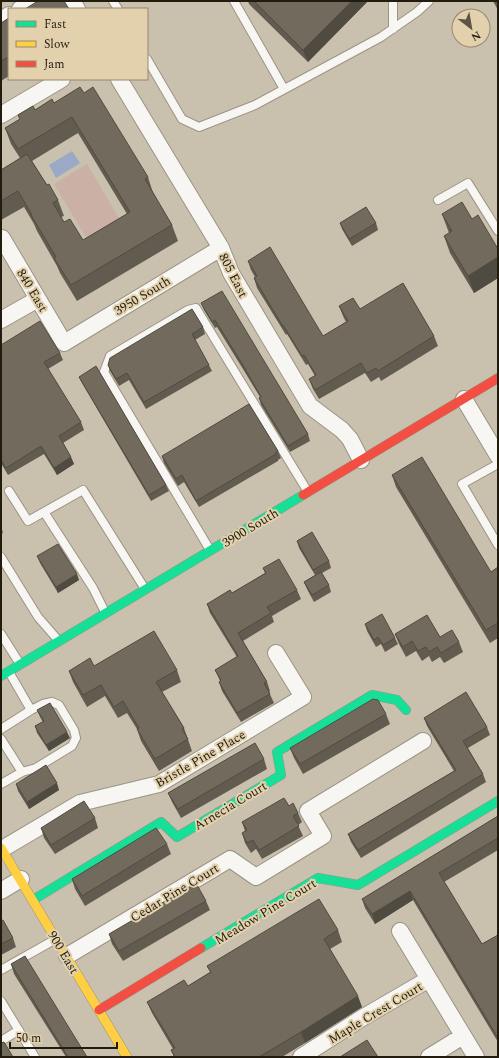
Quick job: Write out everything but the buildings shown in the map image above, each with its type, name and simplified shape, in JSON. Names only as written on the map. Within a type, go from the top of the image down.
[{"type":"street","points":[[22,8],[33,1]]},
{"type":"street","points":[[1,115],[60,80]]},
{"type":"street","name":"805 East","points":[[120,80],[221,248],[231,273],[310,406],[342,430],[350,439],[361,460]]},
{"type":"street","name":"840 East","points":[[2,238],[64,343]]},
{"type":"street","name":"3950 South","points":[[64,343],[221,248]]},
{"type":"street","points":[[1,320],[38,299]]},
{"type":"street","name":"3900 South","points":[[5,674],[498,378]]},
{"type":"street","points":[[464,398],[498,456]]},
{"type":"street","name":"Bristle Pine Place","points":[[1,848],[80,803],[159,784],[303,697],[276,653]]},
{"type":"street","name":"Arnecia Court","points":[[33,900],[161,822],[177,837],[281,775],[277,752],[372,695],[397,700],[406,710]]},
{"type":"street","name":"Cedar Pine Court","points":[[67,956],[230,859],[256,877],[323,836],[308,811],[423,741]]},
{"type":"street","name":"Meadow Pine Court","points":[[98,1010],[318,878],[358,885],[498,801]]},
{"type":"street","name":"900 East","points":[[1,848],[67,956],[126,1057]]},
{"type":"street","points":[[1,891],[20,879]]},
{"type":"street","points":[[400,931],[476,1057]]},
{"type":"street","name":"Maple Crest Court","points":[[301,1057],[362,1018],[430,979]]},
{"type":"street","points":[[429,1057],[463,1036]]},
{"type":"lane","points":[[234,1],[284,89]]},
{"type":"lane","points":[[393,1],[393,29]]},
{"type":"lane","points":[[148,61],[182,119],[199,127],[255,105],[381,37],[417,12],[429,1]]},
{"type":"lane","points":[[438,200],[468,183],[498,231]]},
{"type":"lane","points":[[211,550],[104,372],[110,356],[188,310],[196,308],[308,492]]},
{"type":"lane","points":[[498,464],[462,484],[498,545]]},
{"type":"lane","points":[[9,490],[28,521],[83,490],[146,589]]},
{"type":"lane","points":[[44,512],[93,588],[106,613]]},
{"type":"lane","points":[[1,557],[38,617],[59,641]]},
{"type":"lane","points":[[1,634],[20,664]]},
{"type":"lane","points":[[5,674],[31,710]]},
{"type":"lane","points":[[1,729],[31,710],[43,704],[52,702],[59,705],[74,730],[76,738],[72,746],[36,768],[22,772],[1,784]]},
{"type":"lane","points":[[1,739],[22,772]]},
{"type":"lane","points":[[1,970],[56,939]]},
{"type":"lane","points":[[1,1001],[35,1057]]},
{"type":"lane","points":[[1,1040],[19,1030]]},
{"type":"shaded area","points":[[87,164],[123,225],[90,244],[54,184]]},
{"type":"water","points":[[72,151],[80,163],[56,178],[49,165]]},
{"type":"traffic: fast","points":[[1,676],[303,495]]},
{"type":"traffic: fast","points":[[33,900],[161,822],[177,837],[281,775],[277,752],[372,695],[397,700],[406,710]]},
{"type":"traffic: fast","points":[[201,948],[318,878],[358,885],[498,801]]},
{"type":"traffic: slow","points":[[1,848],[127,1057]]},
{"type":"traffic: jam","points":[[303,495],[498,378]]},
{"type":"traffic: jam","points":[[99,1010],[201,948]]}]
